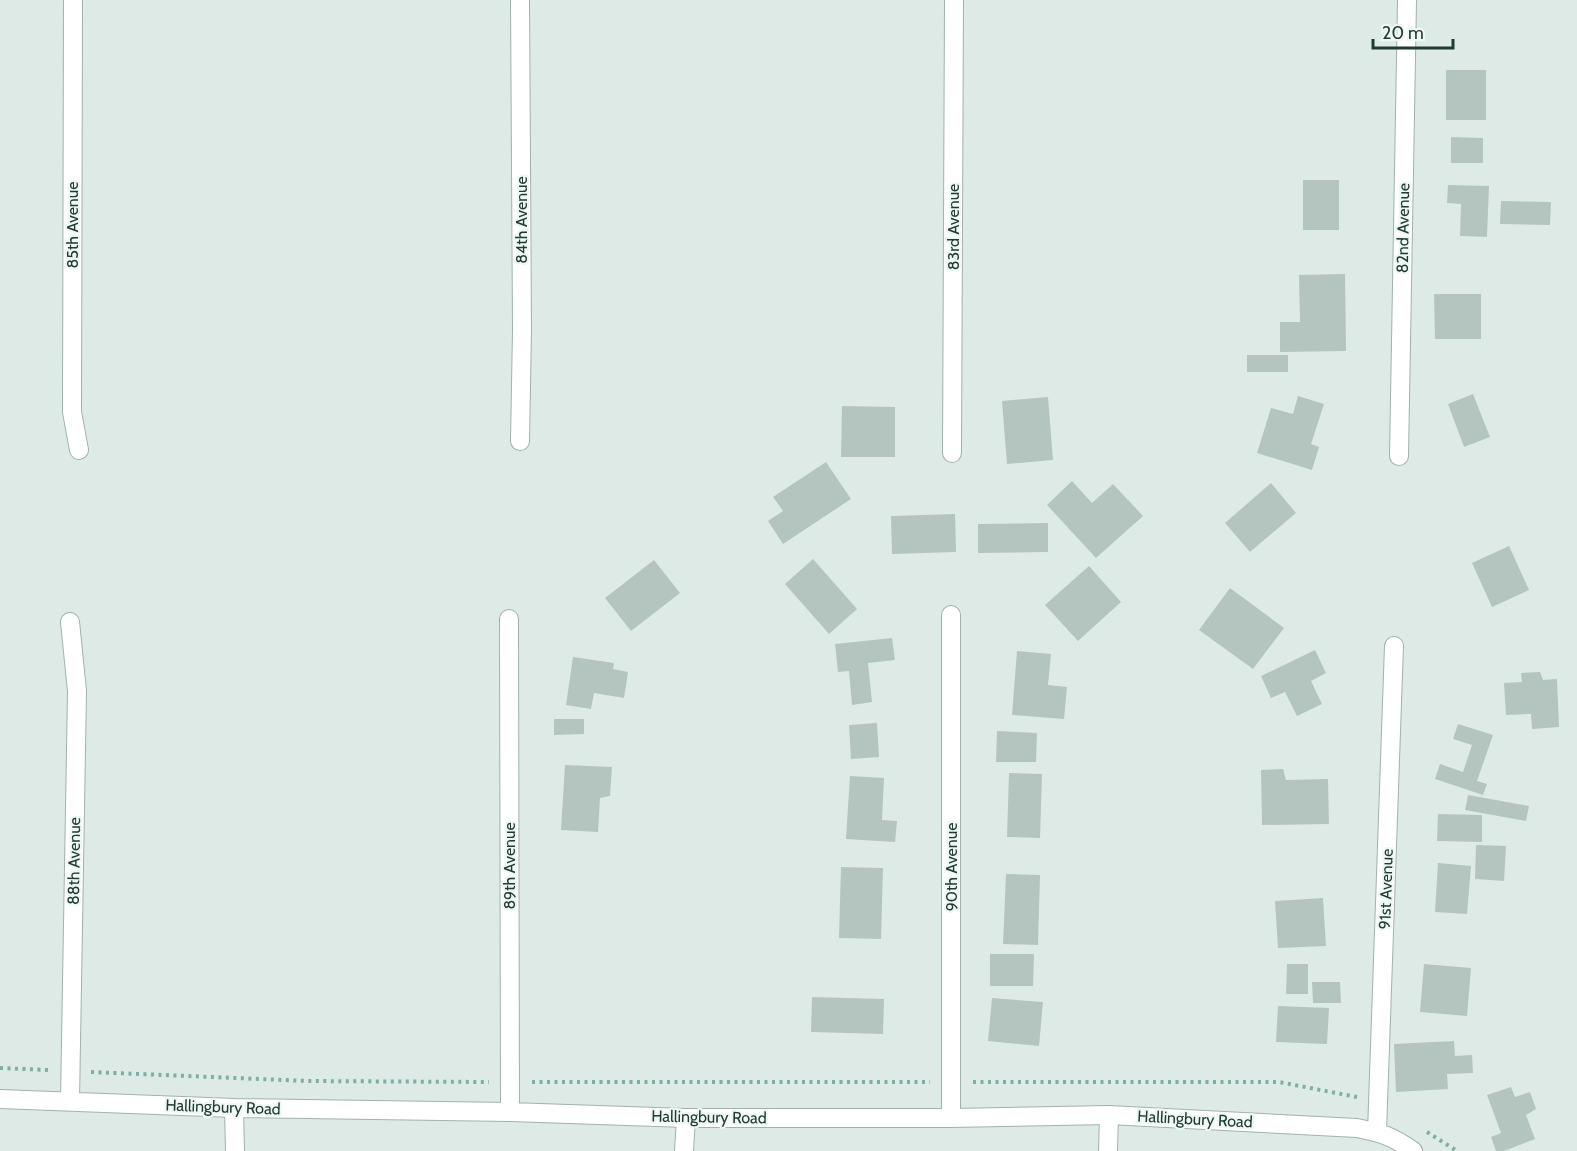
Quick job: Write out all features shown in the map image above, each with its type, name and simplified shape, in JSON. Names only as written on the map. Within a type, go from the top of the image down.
[{"type":"street","name":"85th Avenue","points":[[73,0],[72,412],[79,450]]},
{"type":"street","name":"84th Avenue","points":[[520,0],[522,330],[520,441]]},
{"type":"street","name":"83rd Avenue","points":[[952,453],[954,0]]},
{"type":"street","name":"82nd Avenue","points":[[1399,456],[1407,0]]},
{"type":"street","name":"90th Avenue","points":[[951,615],[951,1118]]},
{"type":"street","name":"89th Avenue","points":[[509,619],[510,1112]]},
{"type":"street","name":"88th Avenue","points":[[69,622],[76,691],[70,1101]]},
{"type":"street","name":"91st Avenue","points":[[1377,1132],[1394,646]]},
{"type":"street","name":"Hallingbury Road","points":[[0,1099],[234,1108],[510,1112],[686,1118],[951,1118],[1109,1115],[1357,1128],[1394,1138],[1413,1151]]},
{"type":"street","points":[[234,1108],[235,1151]]},
{"type":"street","points":[[1108,1151],[1109,1115]]},
{"type":"street","points":[[684,1151],[686,1118]]},
{"type":"path","points":[[0,1068],[307,1081],[1279,1082],[1378,1101]]},
{"type":"path","points":[[1418,1126],[1457,1151]]},
{"type":"building","points":[[1446,70],[1486,70],[1486,120],[1446,120]]},
{"type":"building","points":[[1451,137],[1483,138],[1483,163],[1451,163]]},
{"type":"building","points":[[1303,180],[1339,180],[1339,230],[1303,230]]},
{"type":"building","points":[[1448,185],[1489,186],[1487,237],[1460,236],[1461,204],[1447,203]]},
{"type":"building","points":[[1501,201],[1551,202],[1550,225],[1500,224]]},
{"type":"building","points":[[1345,274],[1346,351],[1280,352],[1280,322],[1300,322],[1299,275]]},
{"type":"building","points":[[1434,294],[1481,294],[1481,339],[1435,339]]},
{"type":"building","points":[[1247,355],[1288,355],[1288,372],[1247,372]]},
{"type":"building","points":[[1473,394],[1490,437],[1464,447],[1448,404]]},
{"type":"building","points":[[1298,396],[1324,404],[1311,444],[1319,447],[1312,470],[1257,453],[1271,408],[1293,414]]},
{"type":"building","points":[[1048,397],[1053,460],[1007,464],[1002,401]]},
{"type":"building","points":[[842,406],[895,407],[895,457],[841,457]]},
{"type":"building","points":[[826,462],[851,499],[783,544],[768,521],[783,511],[773,497]]},
{"type":"building","points":[[1072,481],[1092,503],[1113,484],[1143,516],[1096,558],[1047,505]]},
{"type":"building","points":[[1271,483],[1296,513],[1250,552],[1225,523]]},
{"type":"building","points":[[955,514],[956,552],[892,554],[891,516]]},
{"type":"building","points":[[1048,523],[1048,552],[978,553],[978,524]]},
{"type":"building","points":[[1509,546],[1529,590],[1492,607],[1472,563]]},
{"type":"building","points":[[813,559],[857,609],[829,634],[785,584]]},
{"type":"building","points":[[654,560],[680,593],[631,631],[605,598]]},
{"type":"building","points":[[1089,566],[1121,602],[1078,641],[1045,605]]},
{"type":"building","points":[[1230,588],[1284,628],[1253,669],[1199,630]]},
{"type":"building","points":[[892,638],[895,660],[868,663],[872,702],[852,705],[849,671],[838,672],[835,644]]},
{"type":"building","points":[[1315,650],[1326,673],[1311,681],[1322,704],[1297,716],[1285,692],[1271,698],[1261,676]]},
{"type":"building","points":[[1017,651],[1051,654],[1048,685],[1067,687],[1064,719],[1012,715]]},
{"type":"building","points":[[573,657],[614,663],[613,669],[628,672],[624,698],[594,693],[591,709],[566,705]]},
{"type":"building","points":[[1540,672],[1543,680],[1557,679],[1559,727],[1532,729],[1531,714],[1506,715],[1504,683],[1522,682],[1521,673]]},
{"type":"building","points":[[554,719],[584,719],[584,734],[554,735]]},
{"type":"building","points":[[877,723],[879,757],[851,759],[849,725]]},
{"type":"building","points":[[1458,724],[1493,735],[1477,781],[1487,784],[1483,795],[1435,779],[1440,764],[1463,772],[1472,745],[1453,739]]},
{"type":"building","points":[[997,731],[1037,733],[1036,762],[996,762]]},
{"type":"building","points":[[565,765],[612,767],[610,796],[600,798],[598,832],[561,830]]},
{"type":"building","points":[[1283,769],[1286,780],[1328,779],[1329,824],[1262,825],[1261,770]]},
{"type":"building","points":[[1009,773],[1042,774],[1040,838],[1007,837]]},
{"type":"building","points":[[850,776],[884,778],[882,820],[897,821],[895,842],[846,839]]},
{"type":"building","points":[[1468,795],[1529,806],[1526,821],[1465,810]]},
{"type":"building","points":[[1438,814],[1482,815],[1482,842],[1437,841]]},
{"type":"building","points":[[1476,845],[1506,846],[1504,881],[1475,879]]},
{"type":"building","points":[[1438,863],[1471,866],[1467,914],[1435,912]]},
{"type":"building","points":[[841,867],[883,868],[881,939],[839,938]]},
{"type":"building","points":[[1006,874],[1040,875],[1038,945],[1003,944]]},
{"type":"building","points":[[1323,898],[1326,946],[1278,948],[1275,901]]},
{"type":"building","points":[[990,954],[1034,954],[1033,986],[990,986]]},
{"type":"building","points":[[1287,964],[1308,964],[1308,994],[1286,994]]},
{"type":"building","points":[[1424,964],[1471,968],[1467,1016],[1420,1012]]},
{"type":"building","points":[[1312,982],[1340,982],[1341,1003],[1313,1003]]},
{"type":"building","points":[[812,997],[884,999],[883,1034],[811,1032]]},
{"type":"building","points":[[992,998],[1043,1002],[1039,1046],[988,1041]]},
{"type":"building","points":[[1278,1006],[1329,1008],[1327,1044],[1276,1042]]},
{"type":"building","points":[[1454,1041],[1455,1056],[1472,1055],[1473,1073],[1447,1074],[1448,1089],[1396,1092],[1394,1044]]},
{"type":"building","points":[[1511,1087],[1515,1097],[1530,1092],[1536,1109],[1526,1115],[1535,1139],[1504,1151],[1496,1151],[1491,1137],[1501,1133],[1487,1095]]}]
